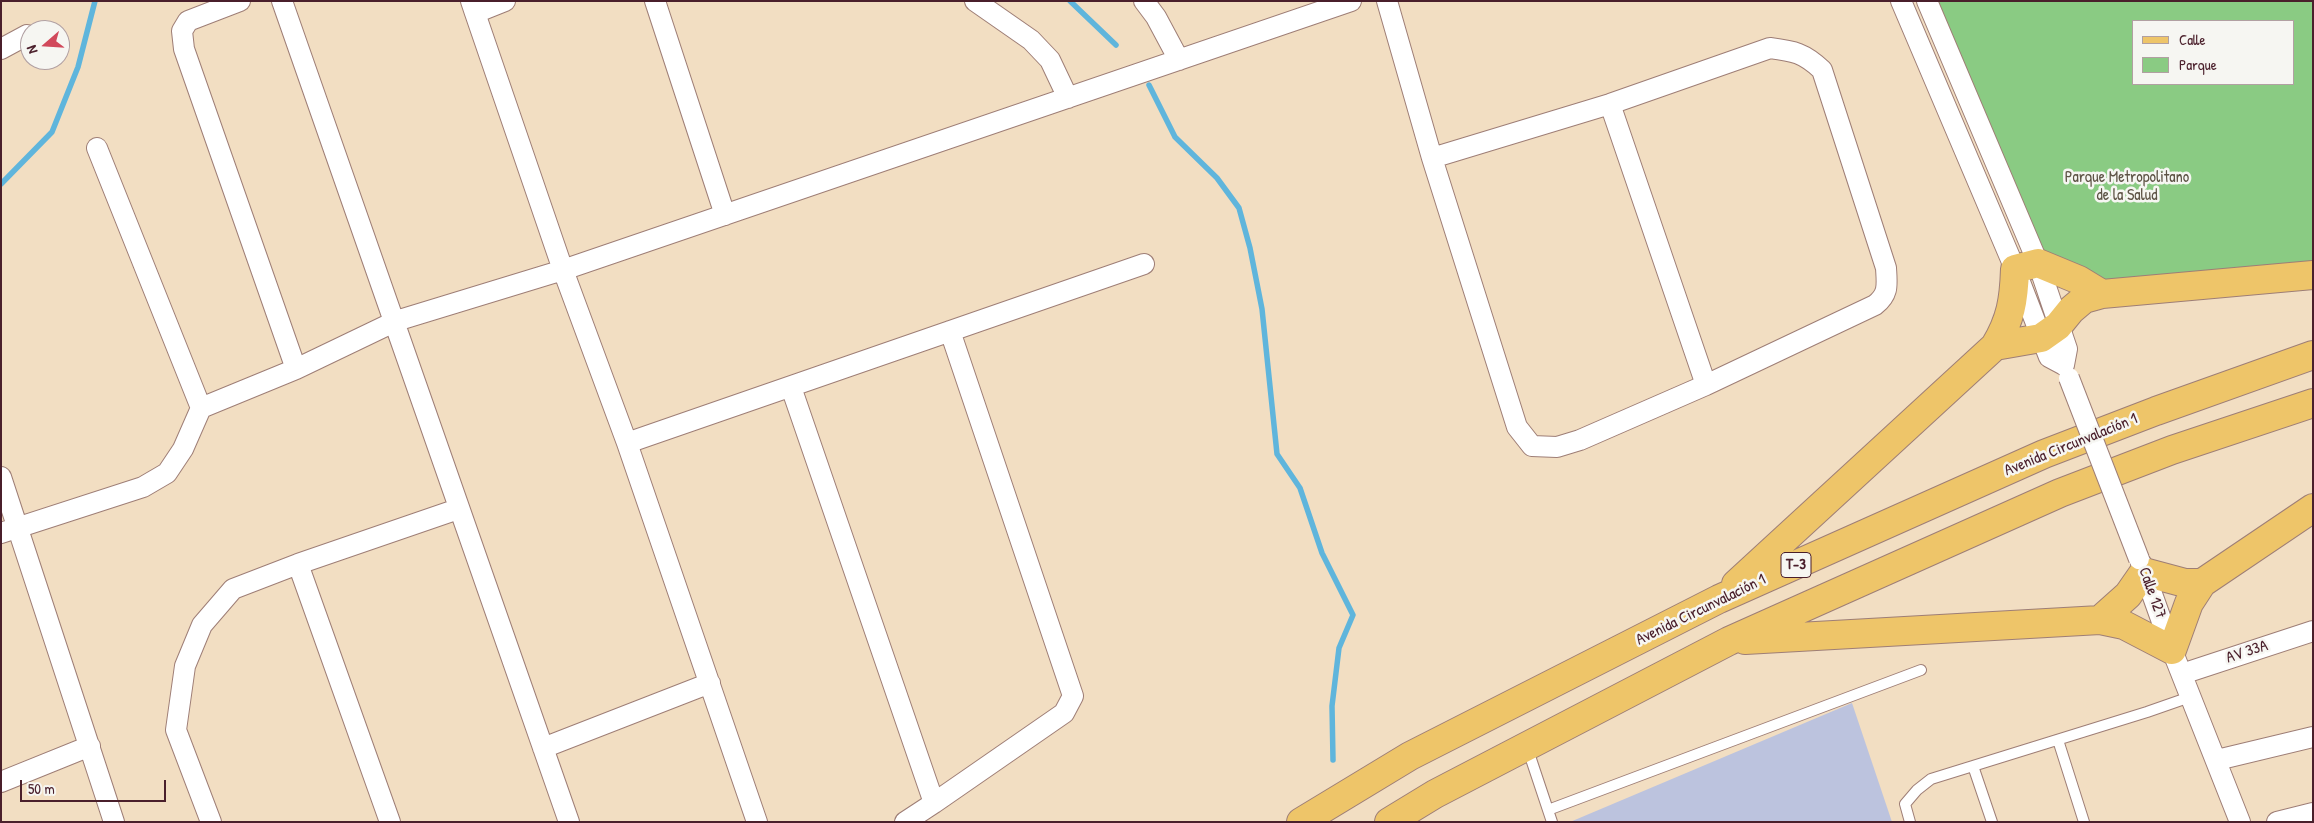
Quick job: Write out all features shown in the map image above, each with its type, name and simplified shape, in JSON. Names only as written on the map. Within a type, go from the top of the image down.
[{"type":"main road","points":[[1719,599],[1995,346],[2006,329],[2027,266],[2080,280],[2102,294]]},
{"type":"main road","points":[[1995,346],[2050,332],[2084,299],[2102,294],[2313,275]]},
{"type":"main road","name":"Avenida Circunvalación 1","points":[[1301,822],[1410,756],[1719,599],[2044,454],[2156,411],[2313,355]]},
{"type":"main road","points":[[1389,822],[1435,794],[1729,641],[2060,494],[2172,450],[2313,403]]},
{"type":"main road","points":[[1729,641],[2100,620],[2124,625],[2177,662],[2189,603],[2202,583],[2313,508]]},
{"type":"main road","points":[[2100,620],[2128,595],[2142,565],[2185,583],[2202,583]]},
{"type":"street","points":[[240,1],[188,21],[182,31],[183,40],[296,369]]},
{"type":"street","points":[[282,1],[396,321],[458,509],[569,822]]},
{"type":"street","points":[[506,1],[473,7],[563,270],[627,443],[757,822]]},
{"type":"street","points":[[655,1],[725,215]]},
{"type":"street","points":[[975,1],[1031,40],[1050,60],[1060,77],[1068,98]]},
{"type":"street","points":[[1144,1],[1156,17],[1179,60]]},
{"type":"street","points":[[10,530],[143,486],[167,473],[183,449],[201,408],[296,369],[396,321],[563,270],[1351,1]]},
{"type":"street","points":[[1387,1],[1432,158],[1517,427],[1532,446],[1557,447],[1580,440],[1706,385],[1875,305],[1884,298],[1887,284],[1886,268],[1822,70],[1811,59],[1795,51],[1770,48],[1610,104],[1432,158]]},
{"type":"street","points":[[1901,1],[2027,266]]},
{"type":"street","points":[[1927,1],[2050,332]]},
{"type":"street","points":[[1,49],[20,39]]},
{"type":"street","points":[[1610,104],[1706,385]]},
{"type":"street","points":[[97,148],[201,408]]},
{"type":"street","points":[[627,443],[1144,264]]},
{"type":"street","points":[[905,822],[1064,713],[1073,696],[950,331]]},
{"type":"street","name":"Calle 127","points":[[2050,332],[2049,357],[2066,372],[2142,565],[2190,697],[2217,760],[2240,822]]},
{"type":"street","points":[[791,387],[934,802]]},
{"type":"street","points":[[1,477],[10,530],[90,746],[114,822]]},
{"type":"street","points":[[211,822],[176,730],[185,666],[202,624],[233,589],[298,564],[458,509]]},
{"type":"street","points":[[298,564],[390,822]]},
{"type":"street","name":"AV 33A","points":[[2177,662],[2313,630]]},
{"type":"street","points":[[543,748],[710,683]]},
{"type":"street","points":[[2217,760],[2313,737]]},
{"type":"street","points":[[1,782],[90,746]]},
{"type":"street","points":[[2277,822],[2313,813]]},
{"type":"lane","points":[[1548,810],[1921,670]]},
{"type":"lane","points":[[1910,822],[1905,804],[1917,790],[1931,779],[2190,697]]},
{"type":"lane","points":[[2058,740],[2084,822]]},
{"type":"lane","points":[[1527,746],[1552,822]]},
{"type":"lane","points":[[1973,766],[1992,822]]},
{"type":"shaded area","points":[[1852,703],[1892,822],[1570,822]]},
{"type":"green space","name":"Parque Metropolitano de la Salud","points":[[1927,1],[2313,1],[2313,275],[2102,294],[2038,263]]},
{"type":"waterway","points":[[1,184],[52,132],[78,67],[95,1]]},
{"type":"waterway","points":[[1070,1],[1116,45]]},
{"type":"waterway","points":[[1149,85],[1175,137],[1217,178],[1239,208],[1250,248],[1262,309],[1277,454],[1300,488],[1322,553],[1353,615],[1339,648],[1332,706],[1333,760]]}]
